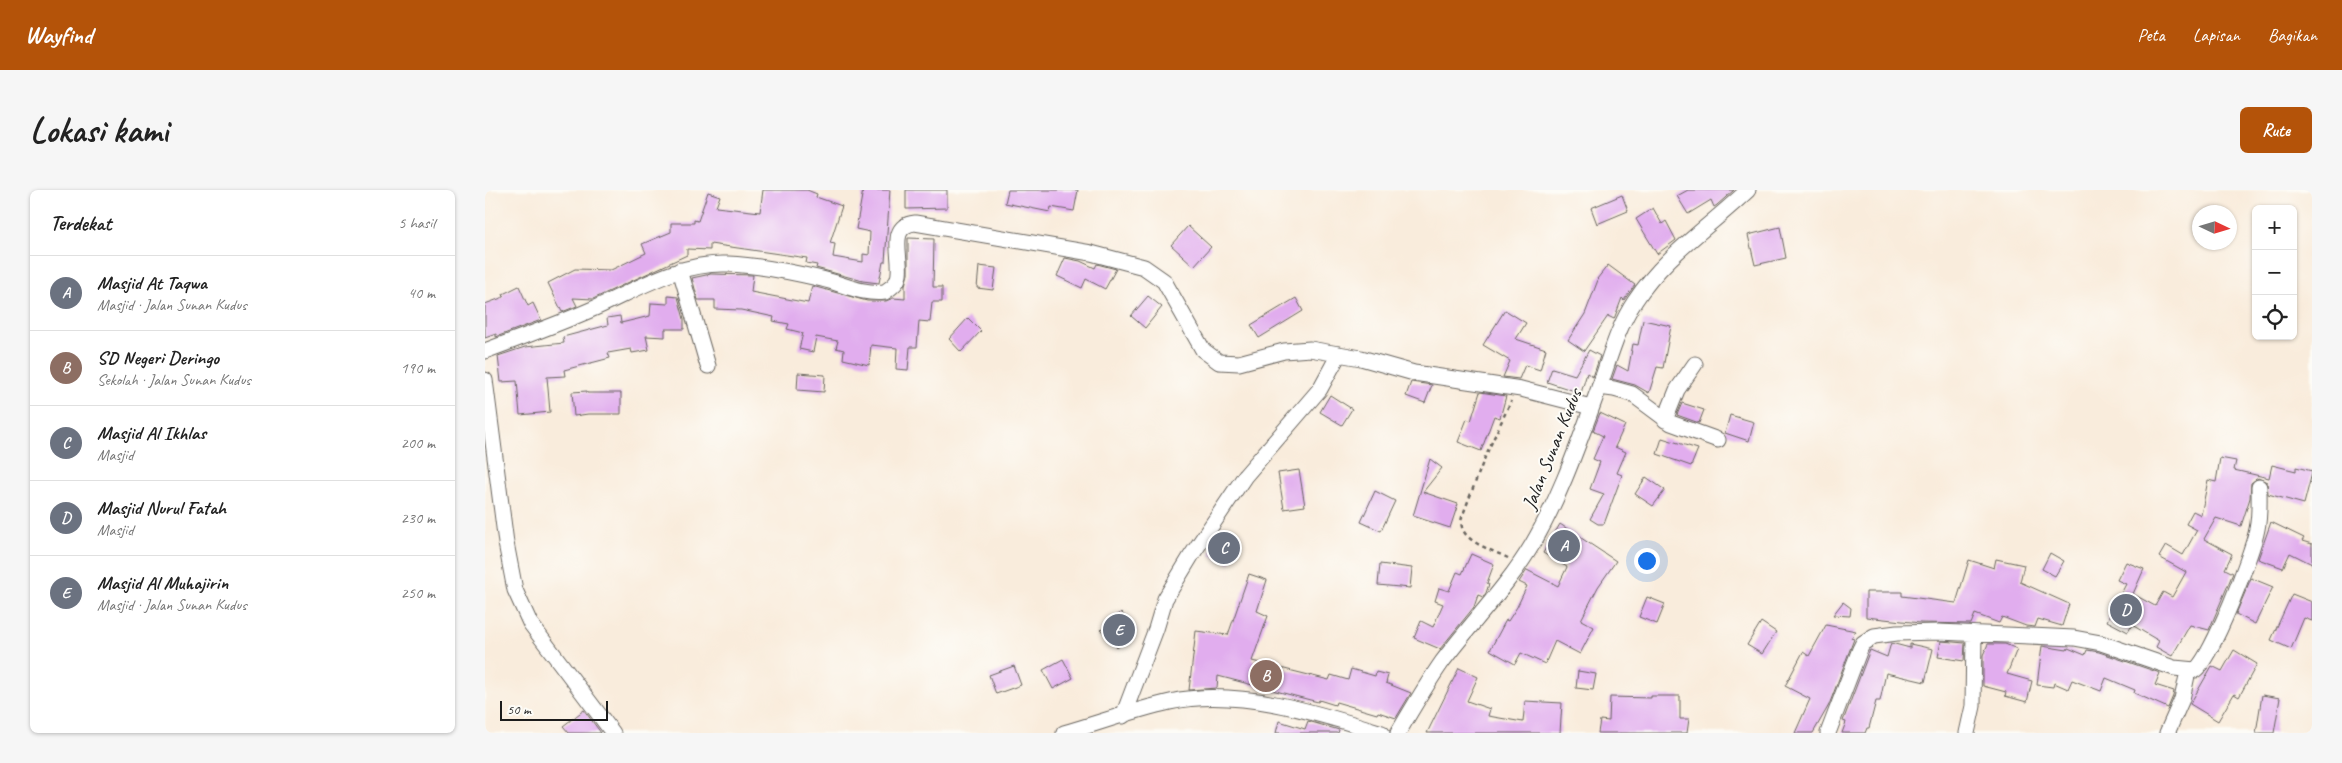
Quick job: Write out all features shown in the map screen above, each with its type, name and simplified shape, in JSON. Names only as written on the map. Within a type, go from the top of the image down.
[{"type":"street","name":"Jalan Sunan Kudus","points":[[1398,733],[1443,661],[1531,546],[1567,472],[1625,317],[1652,276],[1701,230],[1748,190]]},
{"type":"street","points":[[485,352],[586,312],[680,270],[727,264],[821,279],[866,292],[885,292],[897,280],[899,270],[897,244],[901,230],[907,224],[919,223],[1091,253],[1144,267],[1164,281],[1203,350],[1209,357],[1219,362],[1239,363],[1298,349],[1310,349],[1339,354],[1414,373],[1517,389],[1591,406]]},
{"type":"street","points":[[680,270],[708,366]]},
{"type":"street","points":[[1123,716],[1156,629],[1165,599],[1191,556],[1245,476],[1320,389],[1339,354]]},
{"type":"street","points":[[1665,420],[1677,390],[1695,364]]},
{"type":"street","points":[[485,380],[505,543],[515,590],[530,624],[613,733]]},
{"type":"street","points":[[1599,387],[1632,394],[1665,420],[1696,434],[1718,440]]},
{"type":"street","points":[[1828,733],[1860,649],[1868,639],[1881,634],[1975,634],[2088,640],[2189,671],[2197,669],[2207,656],[2246,565],[2258,527],[2259,487]]},
{"type":"street","points":[[1967,733],[1973,706],[1975,634]]},
{"type":"street","points":[[2167,733],[2182,699],[2189,671]]},
{"type":"street","points":[[1064,733],[1185,700],[1241,700],[1296,708],[1382,733]]},
{"type":"path","points":[[1517,389],[1485,457],[1462,517],[1461,526],[1466,537],[1519,564]]},
{"type":"building","points":[[763,190],[807,190],[817,194],[816,197],[842,206],[830,243],[835,244],[833,257],[863,262],[863,254],[869,255],[870,232],[856,229],[863,190],[890,190],[885,262],[883,262],[879,283],[863,281],[816,268],[817,265],[806,263],[807,258],[710,244],[710,250],[687,249],[687,255],[593,299],[573,298],[577,306],[562,312],[548,283],[575,269],[611,270],[646,253],[642,244],[671,232],[671,223],[694,223],[694,220],[698,221],[708,192],[720,196],[716,207],[760,212]]},
{"type":"building","points":[[906,190],[947,190],[947,208],[906,209]]},
{"type":"building","points":[[1008,190],[1078,190],[1074,211],[1051,207],[1050,212],[1005,203]]},
{"type":"building","points":[[1688,190],[1734,190],[1714,207],[1711,200],[1688,214],[1677,196]]},
{"type":"building","points":[[1622,195],[1628,211],[1597,224],[1591,208]]},
{"type":"building","points":[[1653,208],[1662,224],[1666,221],[1676,240],[1657,254],[1636,219]]},
{"type":"building","points":[[1188,226],[1211,247],[1194,266],[1171,245]]},
{"type":"building","points":[[1780,227],[1786,258],[1755,265],[1748,235]]},
{"type":"building","points":[[908,238],[934,239],[933,287],[942,287],[942,302],[932,302],[930,322],[919,321],[917,347],[910,347],[908,370],[896,369],[897,348],[871,345],[869,365],[843,359],[844,350],[836,348],[838,341],[816,337],[813,352],[799,349],[803,333],[787,329],[789,324],[773,321],[774,317],[741,310],[715,309],[715,300],[698,300],[692,278],[711,274],[753,275],[751,292],[808,303],[812,286],[867,301],[886,301],[893,298],[905,299],[905,285],[908,274]]},
{"type":"building","points":[[1065,258],[1080,261],[1095,268],[1097,264],[1116,269],[1105,289],[1086,279],[1082,288],[1057,276]]},
{"type":"building","points":[[1608,265],[1635,285],[1624,300],[1622,298],[1614,319],[1608,316],[1584,351],[1568,340],[1585,314],[1597,279]]},
{"type":"building","points":[[979,266],[996,268],[993,290],[977,288]]},
{"type":"building","points":[[519,286],[528,306],[533,303],[541,320],[496,337],[496,334],[485,338],[485,304],[504,297],[503,294]]},
{"type":"building","points":[[668,296],[678,297],[684,319],[684,329],[665,329],[665,337],[646,336],[649,350],[632,353],[631,349],[608,353],[610,358],[564,370],[565,376],[547,377],[550,412],[520,415],[517,381],[501,382],[498,356],[525,347],[564,343],[563,337],[608,325],[607,318],[620,316],[621,323],[650,316],[651,303],[668,304]]},
{"type":"building","points":[[1148,296],[1162,307],[1145,328],[1131,316]]},
{"type":"building","points":[[1296,298],[1303,311],[1259,338],[1251,325]]},
{"type":"building","points":[[1505,310],[1526,323],[1516,339],[1546,349],[1540,370],[1525,365],[1519,379],[1503,377],[1510,361],[1483,345]]},
{"type":"building","points":[[968,318],[981,331],[961,352],[949,339]]},
{"type":"building","points":[[1643,320],[1671,326],[1663,368],[1657,367],[1649,393],[1635,385],[1612,379],[1617,365],[1628,371],[1633,344],[1638,345]]},
{"type":"building","points":[[1589,350],[1600,356],[1593,377],[1587,373],[1581,393],[1547,382],[1552,368],[1575,375]]},
{"type":"building","points":[[798,373],[825,375],[824,392],[797,390]]},
{"type":"building","points":[[1411,382],[1432,385],[1425,403],[1406,396]]},
{"type":"building","points":[[587,391],[587,393],[621,393],[621,414],[574,416],[572,392]]},
{"type":"building","points":[[1480,392],[1506,396],[1500,418],[1494,416],[1481,451],[1458,442],[1467,419],[1471,421]]},
{"type":"building","points":[[1330,395],[1352,409],[1342,425],[1320,412]]},
{"type":"building","points":[[1682,403],[1704,410],[1699,423],[1677,415]]},
{"type":"building","points":[[1600,413],[1625,425],[1615,447],[1626,452],[1617,473],[1622,475],[1604,524],[1598,524],[1590,519],[1604,494],[1590,489],[1600,462],[1593,459],[1603,436],[1593,431]]},
{"type":"building","points":[[1730,415],[1754,422],[1749,441],[1725,433]]},
{"type":"building","points":[[1662,438],[1698,449],[1691,466],[1657,454]]},
{"type":"building","points":[[2220,458],[2236,461],[2234,470],[2269,478],[2272,465],[2296,471],[2296,467],[2312,471],[2312,473],[2304,504],[2268,494],[2267,482],[2258,478],[2251,483],[2250,498],[2241,526],[2216,518],[2204,539],[2232,554],[2225,569],[2233,573],[2209,630],[2190,625],[2172,656],[2156,647],[2159,641],[2132,625],[2128,632],[2107,621],[2126,584],[2117,580],[2126,562],[2144,569],[2133,594],[2155,606],[2163,592],[2172,597],[2186,572],[2159,557],[2166,545],[2183,555],[2197,530],[2186,524],[2193,511],[2201,515],[2208,480],[2216,482]]},
{"type":"building","points":[[1430,459],[1442,468],[1423,492],[1458,504],[1450,528],[1413,516]]},
{"type":"building","points":[[1299,470],[1305,506],[1284,509],[1278,473]]},
{"type":"building","points":[[1646,477],[1665,490],[1653,506],[1635,494]]},
{"type":"building","points":[[1375,491],[1395,501],[1381,531],[1361,522]]},
{"type":"building","points":[[2271,522],[2304,538],[2302,541],[2312,544],[2312,564],[2290,553],[2283,568],[2258,559]]},
{"type":"building","points":[[1560,524],[1616,561],[1598,587],[1581,620],[1594,627],[1580,654],[1555,641],[1545,664],[1521,653],[1515,664],[1490,650],[1506,620],[1508,621],[1517,607],[1527,586],[1519,582],[1527,570],[1558,586],[1567,567],[1543,553]]},
{"type":"building","points":[[1219,533],[1239,541],[1230,563],[1210,555]]},
{"type":"building","points":[[2050,553],[2064,561],[2055,576],[2042,569]]},
{"type":"building","points":[[1471,554],[1494,564],[1487,583],[1489,584],[1486,593],[1483,597],[1478,595],[1474,607],[1440,649],[1414,638],[1421,621],[1433,627],[1443,604],[1435,601],[1439,588],[1449,591],[1457,572],[1462,574]]},
{"type":"building","points":[[1996,559],[2024,565],[2020,582],[2069,604],[2062,626],[2038,619],[2035,627],[2026,626],[2002,617],[1999,623],[1975,614],[1971,624],[1920,623],[1866,617],[1866,592],[1902,592],[1902,596],[1956,603],[1969,560],[1994,568]]},
{"type":"building","points":[[1380,564],[1412,568],[1410,588],[1378,585]]},
{"type":"building","points":[[1249,574],[1267,580],[1257,611],[1268,616],[1252,661],[1329,680],[1331,675],[1348,680],[1351,669],[1375,676],[1376,672],[1388,675],[1386,683],[1411,693],[1396,718],[1336,702],[1335,705],[1319,700],[1318,702],[1218,676],[1217,688],[1189,690],[1196,631],[1228,635]]},
{"type":"building","points":[[2251,578],[2273,587],[2255,624],[2236,614]]},
{"type":"building","points":[[2292,594],[2312,602],[2312,621],[2304,618],[2291,649],[2271,640]]},
{"type":"building","points":[[1647,597],[1665,604],[1657,624],[1639,617]]},
{"type":"building","points":[[1843,602],[1851,608],[1850,616],[1833,615]]},
{"type":"building","points":[[1121,612],[1137,630],[1117,648],[1101,630]]},
{"type":"building","points":[[1761,622],[1776,632],[1762,654],[1747,645]]},
{"type":"building","points":[[1826,625],[1856,631],[1851,638],[1854,639],[1829,705],[1813,733],[1795,733],[1810,699],[1785,686],[1803,652],[1809,656]]},
{"type":"building","points":[[1941,641],[1965,643],[1964,661],[1938,657]]},
{"type":"building","points":[[1891,643],[1910,648],[1910,644],[1933,649],[1925,682],[1886,673],[1880,701],[1876,701],[1869,728],[1867,728],[1865,733],[1842,733],[1846,722],[1843,721],[1870,650],[1887,657]]},
{"type":"building","points":[[1988,644],[2005,644],[2017,649],[2007,674],[2032,681],[2027,702],[2005,696],[2006,692],[1983,686],[1983,655]]},
{"type":"building","points":[[2042,646],[2067,650],[2068,648],[2085,655],[2087,650],[2099,652],[2160,673],[2155,685],[2174,691],[2168,708],[2134,693],[2135,690],[2106,678],[2101,691],[2072,680],[2068,689],[2054,683],[2053,687],[2037,685]]},
{"type":"building","points":[[2234,650],[2257,664],[2239,697],[2234,694],[2218,721],[2190,704],[2212,666],[2222,671]]},
{"type":"building","points":[[1063,659],[1073,678],[1053,689],[1043,670]]},
{"type":"building","points":[[1014,666],[1021,685],[996,694],[989,675]]},
{"type":"building","points":[[1459,668],[1478,677],[1467,701],[1490,709],[1488,716],[1523,722],[1525,701],[1562,703],[1560,733],[1427,733]]},
{"type":"building","points":[[1578,671],[1596,674],[1593,690],[1576,688]]},
{"type":"building","points":[[2262,695],[2280,698],[2274,733],[2256,733]]},
{"type":"building","points":[[1651,696],[1680,696],[1680,719],[1689,719],[1687,733],[1598,733],[1600,720],[1609,721],[1610,697],[1651,698]]},
{"type":"building","points":[[584,710],[601,733],[569,733],[563,726]]},
{"type":"building","points":[[1279,721],[1305,729],[1308,721],[1339,730],[1338,733],[1276,733]]},
{"type":"place","name":"Masjid At Taqwa","points":[[1564,546]]},
{"type":"place","name":"Masjid Al Ikhlas","points":[[1224,548]]},
{"type":"place","name":"Masjid Nurul Fatah","points":[[2126,610]]},
{"type":"place","name":"Masjid Al Muhajirin","points":[[1119,630]]},
{"type":"place","name":"SD Negeri Deringo","points":[[1266,676]]}]
